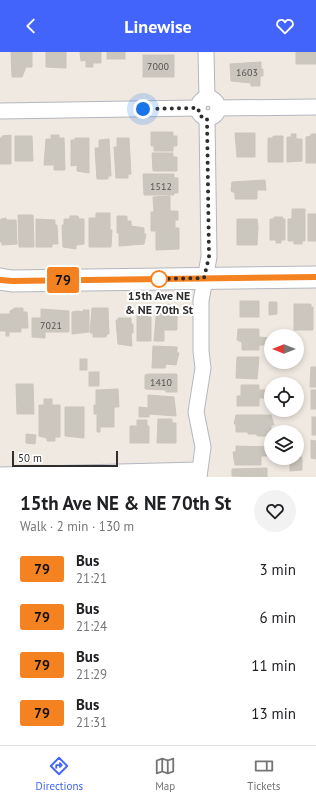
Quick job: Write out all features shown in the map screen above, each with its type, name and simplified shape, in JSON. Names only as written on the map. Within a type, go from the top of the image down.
[{"type":"main road","points":[[0,280],[316,277]]},
{"type":"street","points":[[0,475],[199,473],[203,447],[196,412],[203,368],[201,351],[201,301],[209,257],[206,52]]},
{"type":"street","points":[[0,111],[316,107]]},
{"type":"building","points":[[11,52],[32,52],[32,67],[26,67],[22,77],[12,77]]},
{"type":"building","points":[[46,52],[66,52],[66,68],[46,67]]},
{"type":"building","points":[[80,52],[101,52],[101,63],[93,63],[93,67],[86,67],[86,60],[81,61]]},
{"type":"building","points":[[107,52],[125,52],[125,59],[107,59]]},
{"type":"building","points":[[296,52],[316,52],[316,64],[296,64]]},
{"type":"building","points":[[143,55],[174,55],[174,77],[143,77]]},
{"type":"building","points":[[261,62],[263,76],[260,76],[260,86],[251,86],[251,83],[231,81],[230,64]]},
{"type":"building","points":[[151,132],[173,132],[173,136],[177,136],[177,146],[173,146],[173,151],[154,151],[154,146],[151,146]]},
{"type":"building","points":[[235,133],[255,133],[255,157],[237,157]]},
{"type":"building","points":[[291,134],[296,134],[296,139],[302,139],[302,161],[287,162],[287,137],[292,137]]},
{"type":"building","points":[[311,134],[316,134],[316,163],[306,163],[306,137],[311,136]]},
{"type":"building","points":[[11,135],[11,164],[0,164],[0,138],[2,138],[2,136]]},
{"type":"building","points":[[51,135],[59,135],[59,138],[64,138],[65,170],[54,170],[54,163],[53,165],[44,165],[46,139],[51,139]]},
{"type":"building","points":[[15,136],[32,136],[33,161],[15,161]]},
{"type":"building","points":[[273,136],[283,136],[283,162],[268,162],[268,138],[273,138]]},
{"type":"building","points":[[75,138],[89,138],[89,173],[77,171],[77,165],[71,166],[71,140],[75,140]]},
{"type":"building","points":[[117,138],[129,138],[131,174],[128,174],[128,178],[116,178],[114,147],[117,147]]},
{"type":"building","points":[[109,139],[111,176],[108,176],[108,179],[97,179],[95,148],[99,148],[99,140]]},
{"type":"building","points":[[152,153],[173,153],[173,157],[177,157],[177,171],[153,171]]},
{"type":"building","points":[[143,174],[174,174],[174,178],[178,178],[178,193],[174,193],[174,195],[144,195]]},
{"type":"building","points":[[265,180],[266,190],[257,190],[257,199],[235,199],[235,193],[231,191],[232,182]]},
{"type":"building","points":[[170,196],[170,211],[178,211],[178,220],[175,220],[175,228],[179,228],[179,249],[156,250],[156,231],[151,231],[151,212],[154,212],[153,197]]},
{"type":"building","points":[[292,209],[305,209],[305,241],[302,241],[302,244],[294,244],[294,241],[288,241],[288,219],[292,219]]},
{"type":"building","points":[[96,213],[110,213],[110,230],[112,230],[111,247],[89,247],[89,218],[96,218]]},
{"type":"building","points":[[308,214],[316,214],[316,241],[308,241]]},
{"type":"building","points":[[18,215],[33,215],[34,247],[19,247]]},
{"type":"building","points":[[70,216],[78,216],[79,219],[84,219],[84,244],[76,245],[76,249],[63,247],[62,225],[64,225],[64,219],[70,219]]},
{"type":"building","points":[[117,216],[127,216],[127,221],[131,221],[131,226],[144,228],[144,234],[146,234],[144,244],[119,246]]},
{"type":"building","points":[[274,217],[283,217],[282,219],[285,219],[285,240],[281,240],[281,243],[276,243],[276,240],[270,240],[270,219],[274,219]]},
{"type":"building","points":[[6,218],[6,220],[16,220],[17,244],[2,245],[2,242],[0,242],[0,221],[1,219]]},
{"type":"building","points":[[36,219],[55,220],[55,225],[57,225],[58,244],[52,244],[52,247],[36,247]]},
{"type":"building","points":[[237,219],[257,219],[257,245],[237,245]]},
{"type":"building","points":[[240,301],[259,301],[259,317],[240,317]]},
{"type":"building","points":[[269,302],[277,302],[277,314],[269,315]]},
{"type":"building","points":[[294,304],[311,304],[311,307],[313,307],[313,330],[294,329]]},
{"type":"building","points":[[157,305],[175,305],[175,311],[177,311],[177,330],[164,330],[164,341],[154,341]]},
{"type":"building","points":[[15,308],[23,308],[23,312],[27,312],[28,328],[21,328],[21,332],[9,332],[9,336],[6,336],[6,331],[0,331],[0,314],[10,314],[10,311]]},
{"type":"building","points":[[92,308],[108,308],[109,334],[107,334],[106,337],[93,337],[93,333],[90,333]]},
{"type":"building","points":[[41,309],[69,311],[69,332],[45,332],[45,338],[32,337],[32,318],[41,318]]},
{"type":"building","points":[[83,310],[89,310],[89,332],[72,334],[72,312],[83,312]]},
{"type":"building","points":[[137,313],[148,313],[148,317],[151,317],[151,341],[137,341]]},
{"type":"building","points":[[118,318],[131,318],[131,324],[133,324],[133,333],[131,333],[132,346],[118,344],[116,320],[118,320]]},
{"type":"building","points":[[238,329],[259,329],[259,337],[264,338],[264,345],[259,345],[259,350],[242,350],[242,342],[237,340]]},
{"type":"building","points":[[153,346],[177,347],[177,353],[179,353],[176,365],[166,364],[165,368],[152,368]]},
{"type":"building","points":[[237,357],[259,357],[257,379],[236,378]]},
{"type":"building","points":[[80,359],[87,359],[87,370],[80,370]]},
{"type":"building","points":[[311,367],[316,367],[316,387],[310,387]]},
{"type":"building","points":[[89,372],[99,372],[99,386],[89,386]]},
{"type":"building","points":[[177,374],[177,392],[145,389],[145,375]]},
{"type":"building","points":[[16,384],[33,384],[34,414],[17,414]]},
{"type":"building","points":[[241,385],[259,385],[259,390],[264,390],[264,398],[259,398],[259,406],[237,406],[237,396],[241,396]]},
{"type":"building","points":[[118,389],[119,407],[114,407],[114,427],[100,427],[100,432],[97,432],[97,414],[94,414],[94,405],[96,405],[96,390]]},
{"type":"building","points":[[311,390],[316,390],[316,409],[311,409]]},
{"type":"building","points":[[148,395],[174,397],[176,416],[149,414],[149,417],[139,417],[139,407],[148,408]]},
{"type":"building","points":[[44,399],[52,399],[52,405],[60,405],[60,437],[55,437],[55,441],[47,441],[47,438],[39,436],[39,405],[44,405]]},
{"type":"building","points":[[65,407],[84,407],[84,438],[65,436]]},
{"type":"building","points":[[236,415],[264,415],[264,417],[272,417],[274,425],[264,425],[264,436],[257,436],[257,434],[248,434],[248,432],[236,432],[236,424],[234,424]]},
{"type":"building","points":[[312,417],[316,417],[316,435],[312,435]]},
{"type":"building","points":[[158,419],[172,419],[172,423],[176,423],[176,443],[157,443]]},
{"type":"building","points":[[137,420],[147,420],[147,426],[149,426],[149,443],[130,443],[130,426],[137,426]]},
{"type":"building","points":[[26,434],[36,435],[35,444],[26,443]]},
{"type":"building","points":[[311,440],[316,441],[316,459],[311,458]]},
{"type":"building","points":[[236,446],[264,447],[264,456],[261,456],[261,465],[235,465],[233,452],[236,452]]},
{"type":"building","points":[[290,465],[302,465],[302,470],[290,471]]},
{"type":"building","points":[[267,468],[267,477],[232,476],[232,469]]},
{"type":"bus line","name":"79","points":[[0,280],[316,277]]},
{"type":"place","name":"15th Ave NE & NE 70th St","points":[[159,279]]},
{"type":"route","points":[[143,109],[198,108],[200,116],[207,118],[209,257],[204,278],[159,279]]}]
